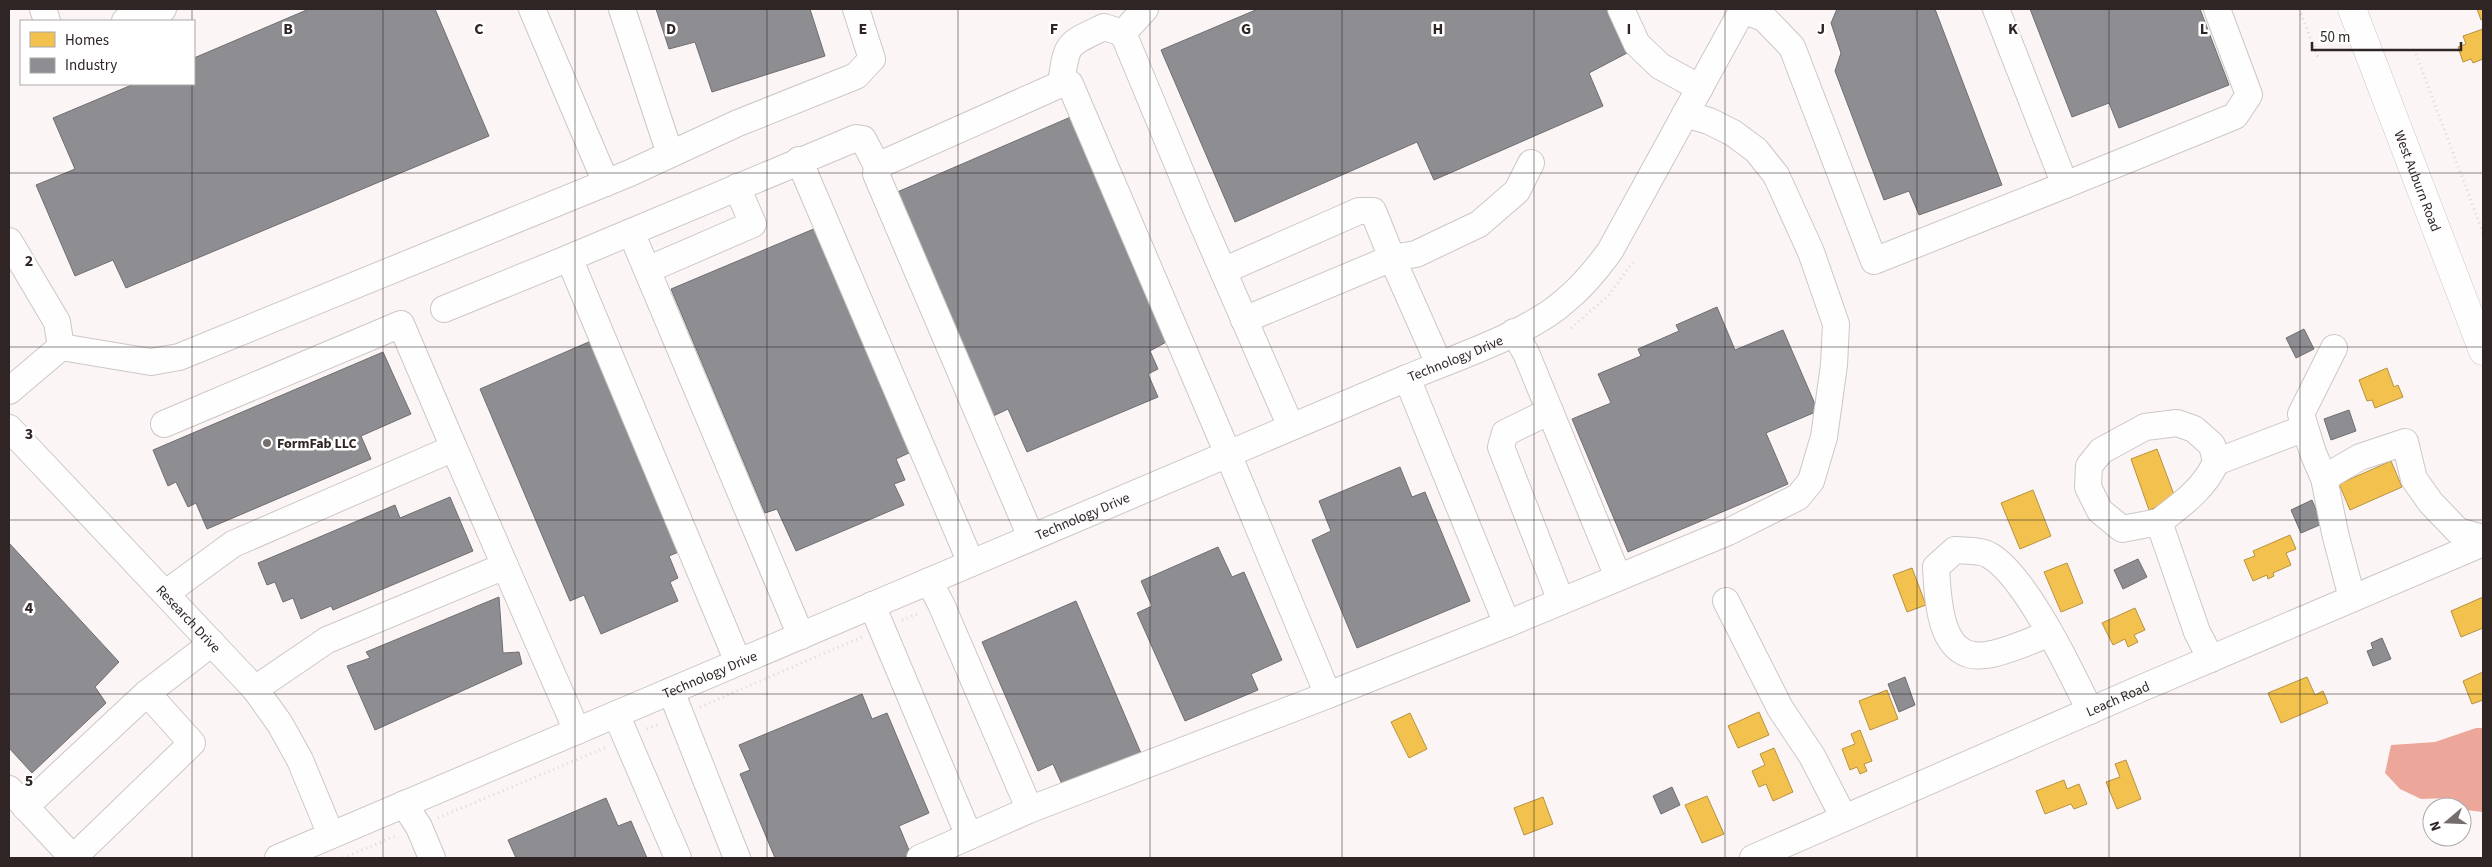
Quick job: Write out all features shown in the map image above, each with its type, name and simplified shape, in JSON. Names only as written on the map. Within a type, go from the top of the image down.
[{"type":"main road","name":"West Auburn Road","points":[[2352,9],[2483,351]]},
{"type":"street","points":[[128,20],[163,9]]},
{"type":"street","points":[[532,9],[606,183]]},
{"type":"street","points":[[622,9],[670,154]]},
{"type":"street","points":[[61,346],[151,362],[179,358],[606,183],[738,123],[856,76],[872,58],[856,9]]},
{"type":"street","points":[[1123,33],[1145,9]]},
{"type":"street","points":[[1621,9],[1637,44],[1660,66],[1700,88]]},
{"type":"street","points":[[1996,9],[2065,185]]},
{"type":"street","points":[[1742,10],[1764,18],[1792,47],[1874,261],[2234,116],[2249,95],[2217,9]]},
{"type":"street","name":"Technology Drive","points":[[278,858],[1407,378],[1514,332],[1541,318],[1566,301],[1593,273],[1610,251],[1742,10]]},
{"type":"street","points":[[1061,84],[1065,53],[1076,40],[1104,27],[1123,33],[1223,272],[1291,427]]},
{"type":"street","points":[[876,166],[1061,84],[1070,84],[1228,454],[1328,695]]},
{"type":"street","points":[[920,858],[1031,809],[1328,695],[1507,624],[1618,577],[1662,561],[1728,532],[1798,496],[1811,480],[1824,437],[1834,365],[1836,324],[1811,252],[1776,175],[1756,150],[1732,133],[1709,121],[1685,114]]},
{"type":"street","points":[[444,310],[799,160],[856,138],[863,139],[876,166],[876,174],[1031,537]]},
{"type":"street","points":[[799,160],[971,563]]},
{"type":"street","points":[[1244,320],[1392,258],[1416,254],[1479,224],[1517,191],[1532,164]]},
{"type":"street","points":[[647,270],[753,224],[737,187]]},
{"type":"street","points":[[1223,272],[1359,211],[1373,211],[1439,364]]},
{"type":"street","points":[[631,232],[801,636]]},
{"type":"street","points":[[9,240],[57,322],[61,346]]},
{"type":"street","points":[[569,258],[738,662]]},
{"type":"street","points":[[164,424],[401,324],[577,731]]},
{"type":"street","points":[[1514,332],[1526,353],[1618,577]]},
{"type":"street","points":[[9,391],[61,346]]},
{"type":"street","points":[[2334,348],[2301,414],[2312,453],[2324,478],[2335,533],[2352,598]]},
{"type":"street","points":[[1407,378],[1507,624]]},
{"type":"street","points":[[1550,411],[1504,432],[1501,447],[1561,601]]},
{"type":"street","points":[[2177,423],[2194,429],[2212,445],[2216,462],[2209,478],[2187,500],[2159,522],[2122,529],[2100,511],[2088,487],[2089,466],[2101,451],[2145,427],[2177,423]]},
{"type":"street","name":"Research Drive","points":[[9,428],[255,689],[280,724],[300,760],[331,835]]},
{"type":"street","points":[[2216,462],[2305,428]]},
{"type":"street","points":[[2324,478],[2360,457],[2405,442],[2414,479],[2431,503],[2458,531],[2483,538]]},
{"type":"street","points":[[166,593],[233,544],[454,448]]},
{"type":"street","points":[[2159,522],[2197,632],[2211,659]]},
{"type":"street","name":"Leach Road","points":[[1753,858],[1799,849],[1844,818],[2090,710],[2483,543]]},
{"type":"street","points":[[2049,634],[1986,655],[1966,654],[1956,649],[1945,629],[1938,599],[1936,567],[1955,550],[1988,554],[2015,577],[2049,634],[2090,710]]},
{"type":"street","points":[[255,689],[327,640],[505,566]]},
{"type":"street","points":[[929,582],[941,604],[1031,809]]},
{"type":"street","points":[[1726,601],[1780,708],[1812,756],[1844,818]]},
{"type":"street","points":[[872,605],[969,836]]},
{"type":"street","points":[[147,693],[192,743],[73,858],[17,798],[147,693],[212,643]]},
{"type":"street","points":[[671,691],[737,858]]},
{"type":"street","points":[[616,714],[678,858]]},
{"type":"street","points":[[404,804],[419,826],[432,858]]},
{"type":"path","points":[[2299,9],[2319,60]]},
{"type":"path","points":[[2416,54],[2483,233]]},
{"type":"shaded area","points":[[2476,728],[2483,728],[2483,812],[2472,811],[2472,797],[2422,797],[2421,799],[2400,789],[2385,773],[2391,745],[2435,742]]},
{"type":"building: Homes","points":[[2477,9],[2483,9],[2483,19],[2481,20]]},
{"type":"building: Homes","points":[[2483,29],[2483,59],[2473,63],[2471,59],[2463,62],[2458,47],[2466,44],[2463,36]]},
{"type":"building: Homes","points":[[2387,368],[2394,387],[2398,385],[2403,397],[2375,408],[2372,400],[2367,401],[2359,380]]},
{"type":"building: Homes","points":[[2157,449],[2176,500],[2149,510],[2131,459]]},
{"type":"building: Homes","points":[[2391,461],[2402,487],[2350,510],[2339,484]]},
{"type":"building: Homes","points":[[2033,490],[2051,536],[2020,549],[2001,503]]},
{"type":"building: Homes","points":[[2290,535],[2296,549],[2286,553],[2291,565],[2273,573],[2274,576],[2268,579],[2267,575],[2253,581],[2244,560],[2255,556],[2253,551]]},
{"type":"building: Homes","points":[[2067,563],[2083,603],[2061,612],[2044,572]]},
{"type":"building: Homes","points":[[1912,568],[1926,605],[1907,612],[1893,575]]},
{"type":"building: Homes","points":[[2483,597],[2483,628],[2461,637],[2451,611]]},
{"type":"building: Homes","points":[[2135,608],[2145,630],[2134,635],[2138,642],[2128,647],[2125,639],[2113,645],[2102,623]]},
{"type":"building: Homes","points":[[2483,672],[2483,700],[2472,704],[2463,681]]},
{"type":"building: Homes","points":[[2307,677],[2315,695],[2323,691],[2328,703],[2281,723],[2268,693]]},
{"type":"building: Homes","points":[[1887,690],[1898,719],[1870,730],[1859,701]]},
{"type":"building: Homes","points":[[1759,712],[1769,735],[1738,748],[1728,726]]},
{"type":"building: Homes","points":[[1410,713],[1427,749],[1409,758],[1391,722]]},
{"type":"building: Homes","points":[[1860,730],[1872,761],[1864,764],[1867,771],[1860,774],[1857,767],[1850,770],[1842,749],[1855,744],[1851,734]]},
{"type":"building: Homes","points":[[1774,748],[1793,792],[1773,801],[1766,784],[1759,787],[1752,771],[1765,765],[1760,754]]},
{"type":"building: Homes","points":[[2126,760],[2141,799],[2117,809],[2106,782],[2120,777],[2115,764]]},
{"type":"building: Homes","points":[[2064,780],[2067,789],[2079,784],[2087,804],[2074,809],[2071,804],[2045,814],[2036,791]]},
{"type":"building: Homes","points":[[1707,796],[1724,834],[1702,843],[1685,805]]},
{"type":"building: Homes","points":[[1543,797],[1553,824],[1524,835],[1514,808]]},
{"type":"building: Industry","points":[[309,9],[435,9],[489,136],[126,288],[113,260],[75,276],[36,185],[75,169],[53,118],[132,85],[195,85],[195,58]]},
{"type":"building: Industry","points":[[656,9],[810,9],[825,56],[712,92],[695,42],[669,49]]},
{"type":"building: Industry","points":[[1258,9],[1610,9],[1629,52],[1589,73],[1603,106],[1434,180],[1417,142],[1235,222],[1161,50]]},
{"type":"building: Industry","points":[[1837,9],[1935,9],[2002,185],[1919,215],[1909,191],[1884,200],[1835,71],[1841,53],[1831,23]]},
{"type":"building: Industry","points":[[2030,9],[2200,9],[2229,85],[2119,128],[2109,103],[2072,117]]},
{"type":"building: Industry","points":[[1073,116],[1168,341],[1150,351],[1158,369],[1148,374],[1158,397],[1027,452],[1008,409],[989,418],[895,193]]},
{"type":"building: Industry","points":[[816,228],[911,452],[896,459],[905,480],[894,484],[904,505],[796,551],[777,509],[765,513],[671,289]]},
{"type":"building: Industry","points":[[1717,307],[1735,350],[1783,330],[1818,411],[1766,433],[1788,484],[1628,552],[1572,419],[1611,403],[1598,374],[1641,356],[1638,349],[1679,331],[1676,325]]},
{"type":"building: Industry","points":[[2304,329],[2314,349],[2296,358],[2286,338]]},
{"type":"building: Industry","points":[[591,341],[681,551],[669,556],[678,578],[670,582],[678,601],[601,634],[584,595],[570,601],[480,389]]},
{"type":"building: Industry","name":"FormFab LLC","points":[[383,352],[411,414],[361,436],[371,459],[207,529],[196,503],[188,507],[176,482],[168,486],[153,450]]},
{"type":"building: Industry","points":[[2349,410],[2356,431],[2331,440],[2324,419]]},
{"type":"building: Industry","points":[[1400,467],[1412,497],[1425,492],[1470,601],[1357,648],[1312,540],[1331,531],[1319,501]]},
{"type":"building: Industry","points":[[450,497],[473,551],[333,610],[331,606],[301,619],[293,598],[283,602],[275,582],[267,585],[258,563],[395,505],[400,518]]},
{"type":"building: Industry","points":[[2312,500],[2322,524],[2301,533],[2291,510]]},
{"type":"building: Industry","points":[[9,543],[119,662],[95,687],[106,703],[32,773],[9,748]]},
{"type":"building: Industry","points":[[1218,547],[1232,577],[1244,572],[1282,660],[1251,674],[1258,690],[1185,721],[1137,613],[1152,606],[1141,581]]},
{"type":"building: Industry","points":[[2138,559],[2147,577],[2123,589],[2114,570]]},
{"type":"building: Industry","points":[[499,597],[503,653],[519,652],[522,664],[375,730],[347,666],[370,658],[366,652]]},
{"type":"building: Industry","points":[[1076,601],[1143,758],[1065,791],[1053,764],[1038,771],[982,642]]},
{"type":"building: Industry","points":[[2382,638],[2391,659],[2373,666],[2367,651],[2373,649],[2371,643]]},
{"type":"building: Industry","points":[[1905,677],[1915,705],[1899,712],[1888,684]]},
{"type":"building: Industry","points":[[862,694],[872,719],[887,713],[929,813],[899,826],[911,855],[902,858],[775,858],[740,774],[750,770],[739,745]]},
{"type":"building: Industry","points":[[1672,787],[1680,805],[1661,814],[1653,796]]},
{"type":"building: Industry","points":[[606,798],[618,826],[631,821],[647,858],[516,858],[508,840]]},
{"type":"place","name":"FormFab LLC","points":[[267,443]]}]
